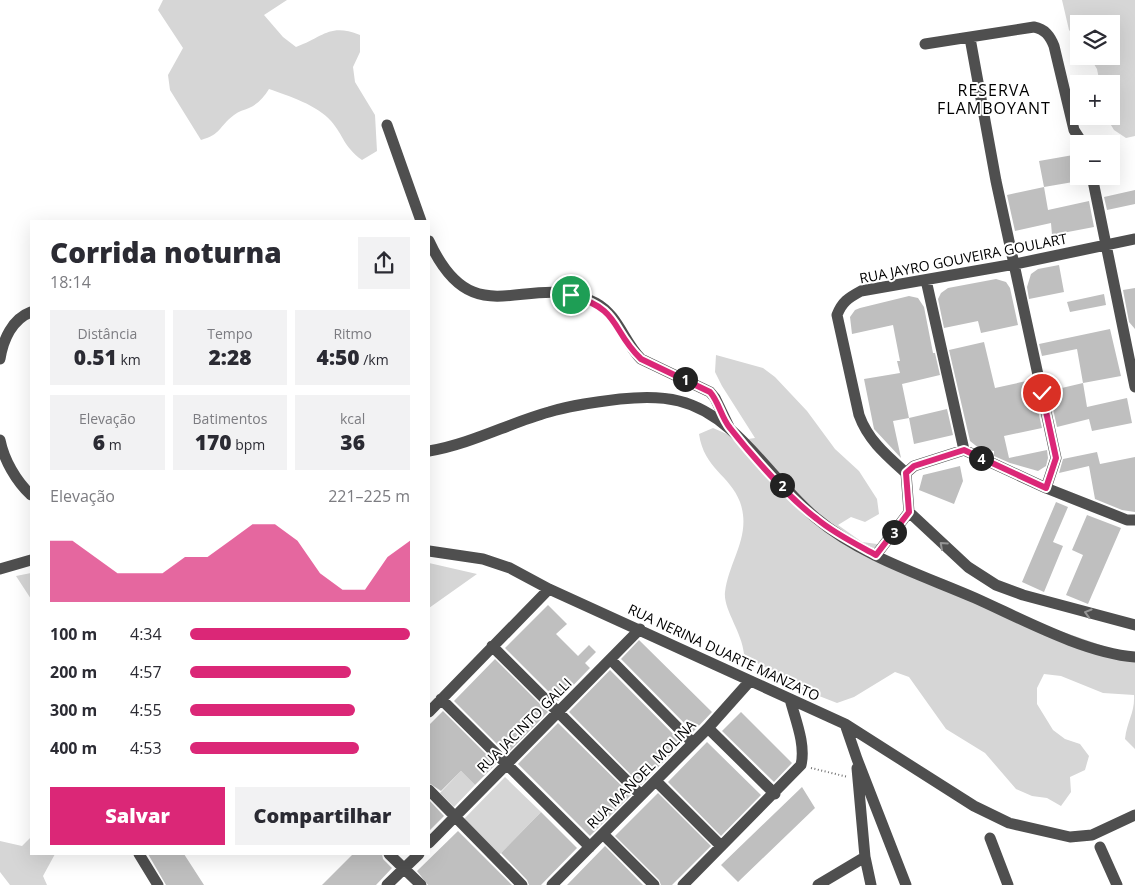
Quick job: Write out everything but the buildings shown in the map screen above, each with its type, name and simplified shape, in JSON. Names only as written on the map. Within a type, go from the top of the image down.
[{"type":"street","points":[[925,44],[1034,27],[1046,33],[1054,46],[1074,130],[1077,135]]},
{"type":"street","points":[[970,38],[996,181],[1056,458],[1046,488]]},
{"type":"street","points":[[387,125],[421,220]]},
{"type":"street","points":[[1094,185],[1106,245],[1130,336],[1135,387]]},
{"type":"street","name":"RUA JAYRO GOUVEIRA GOULART","points":[[906,473],[876,447],[864,428],[859,415],[837,316],[841,305],[848,298],[861,291],[1015,264],[1135,239]]},
{"type":"street","points":[[430,243],[448,275],[467,290],[493,295],[556,293],[597,304],[612,318],[632,350],[641,359],[710,392],[715,398],[729,427]]},
{"type":"street","points":[[926,280],[964,450]]},
{"type":"street","points":[[0,359],[3,344],[16,321],[30,313]]},
{"type":"street","points":[[430,451],[490,434],[549,412],[595,402],[645,397],[679,401],[703,410],[729,427],[784,487],[816,518],[840,536],[876,555],[1080,644],[1135,657]]},
{"type":"street","points":[[0,440],[1,447],[18,483],[30,494]]},
{"type":"street","points":[[876,555],[909,512],[906,473],[914,466],[964,450],[1046,488],[1127,520],[1135,520]]},
{"type":"street","points":[[909,512],[968,567],[996,585],[1022,595],[1135,626]]},
{"type":"street","name":"RUA NERINA DUARTE MANZATO","points":[[430,551],[483,559],[510,568],[549,589],[846,724],[974,806],[1009,823],[1070,837],[1092,836],[1135,815]]},
{"type":"street","points":[[0,569],[30,560]]},
{"type":"street","points":[[430,711],[549,589]]},
{"type":"street","name":"RUA JACINTO GALLI","points":[[430,842],[640,629]]},
{"type":"street","points":[[492,646],[641,795]]},
{"type":"street","points":[[611,660],[693,743]]},
{"type":"street","name":"RUA MANOEL MOLINA","points":[[552,885],[708,728],[750,682]]},
{"type":"street","points":[[441,699],[590,847]]},
{"type":"street","points":[[683,885],[801,766],[803,757],[800,738],[790,699]]},
{"type":"street","points":[[846,724],[857,760],[906,885]]},
{"type":"street","points":[[708,728],[775,794]]},
{"type":"street","points":[[857,760],[857,780],[865,857],[871,885]]},
{"type":"street","points":[[656,781],[721,846]]},
{"type":"street","points":[[430,791],[522,885]]},
{"type":"street","points":[[602,834],[654,885]]},
{"type":"street","points":[[990,838],[1008,885]]},
{"type":"street","points":[[1100,847],[1117,885]]},
{"type":"street","points":[[140,855],[158,885]]},
{"type":"street","points":[[390,855],[420,885]]},
{"type":"street","points":[[387,885],[418,855]]},
{"type":"street","points":[[818,885],[865,857]]},
{"type":"path","points":[[801,766],[857,780]]},
{"type":"shaded area","points":[[163,0],[287,0],[264,15],[283,37],[296,47],[334,31],[341,30],[360,35],[360,52],[353,67],[355,82],[375,115],[377,151],[362,160],[351,150],[325,115],[302,102],[269,89],[255,104],[229,119],[213,135],[201,140],[170,90],[168,75],[183,48],[158,10]]},
{"type":"shaded area","points":[[1062,0],[1135,0],[1135,136],[1126,138],[1114,130],[1111,125],[1120,125],[1120,75],[1098,75],[1095,65],[1120,65],[1120,15],[1070,15],[1069,30]]},
{"type":"shaded area","points":[[716,355],[763,368],[775,377],[807,411],[835,449],[859,471],[877,499],[879,514],[865,522],[851,517],[838,525],[862,542],[877,544],[886,557],[1029,620],[1135,657],[1135,749],[1125,739],[1134,695],[1103,693],[1061,676],[1044,674],[1037,688],[1037,704],[1053,730],[1065,739],[1080,744],[1089,756],[1085,770],[1070,777],[1071,792],[1061,806],[1047,798],[1032,796],[1016,789],[985,753],[946,729],[909,677],[895,672],[854,697],[837,703],[791,685],[780,673],[762,666],[744,654],[740,637],[725,599],[727,580],[742,537],[743,514],[736,493],[706,456],[699,434],[713,428],[741,440],[755,438],[715,372]]},
{"type":"shaded area","points":[[430,563],[477,574],[430,607]]},
{"type":"shaded area","points":[[30,573],[30,597],[16,576]]},
{"type":"shaded area","points":[[461,771],[475,785],[454,807],[440,793]]},
{"type":"shaded area","points":[[505,777],[541,812],[499,855],[463,820]]},
{"type":"shaded area","points":[[30,838],[30,855],[54,855],[43,876],[47,885],[10,885],[0,872],[0,841],[22,846]]},
{"type":"district","name":"RESERVA FLAMBOYANT","points":[[994,99]]},
{"type":"route","points":[[571,295],[597,304],[608,313],[617,324],[632,350],[641,359],[698,384],[710,392],[715,398],[729,427],[784,487],[816,518],[840,536],[876,555],[909,512],[906,473],[914,466],[964,450],[1046,488],[1056,458],[1042,393]]}]
